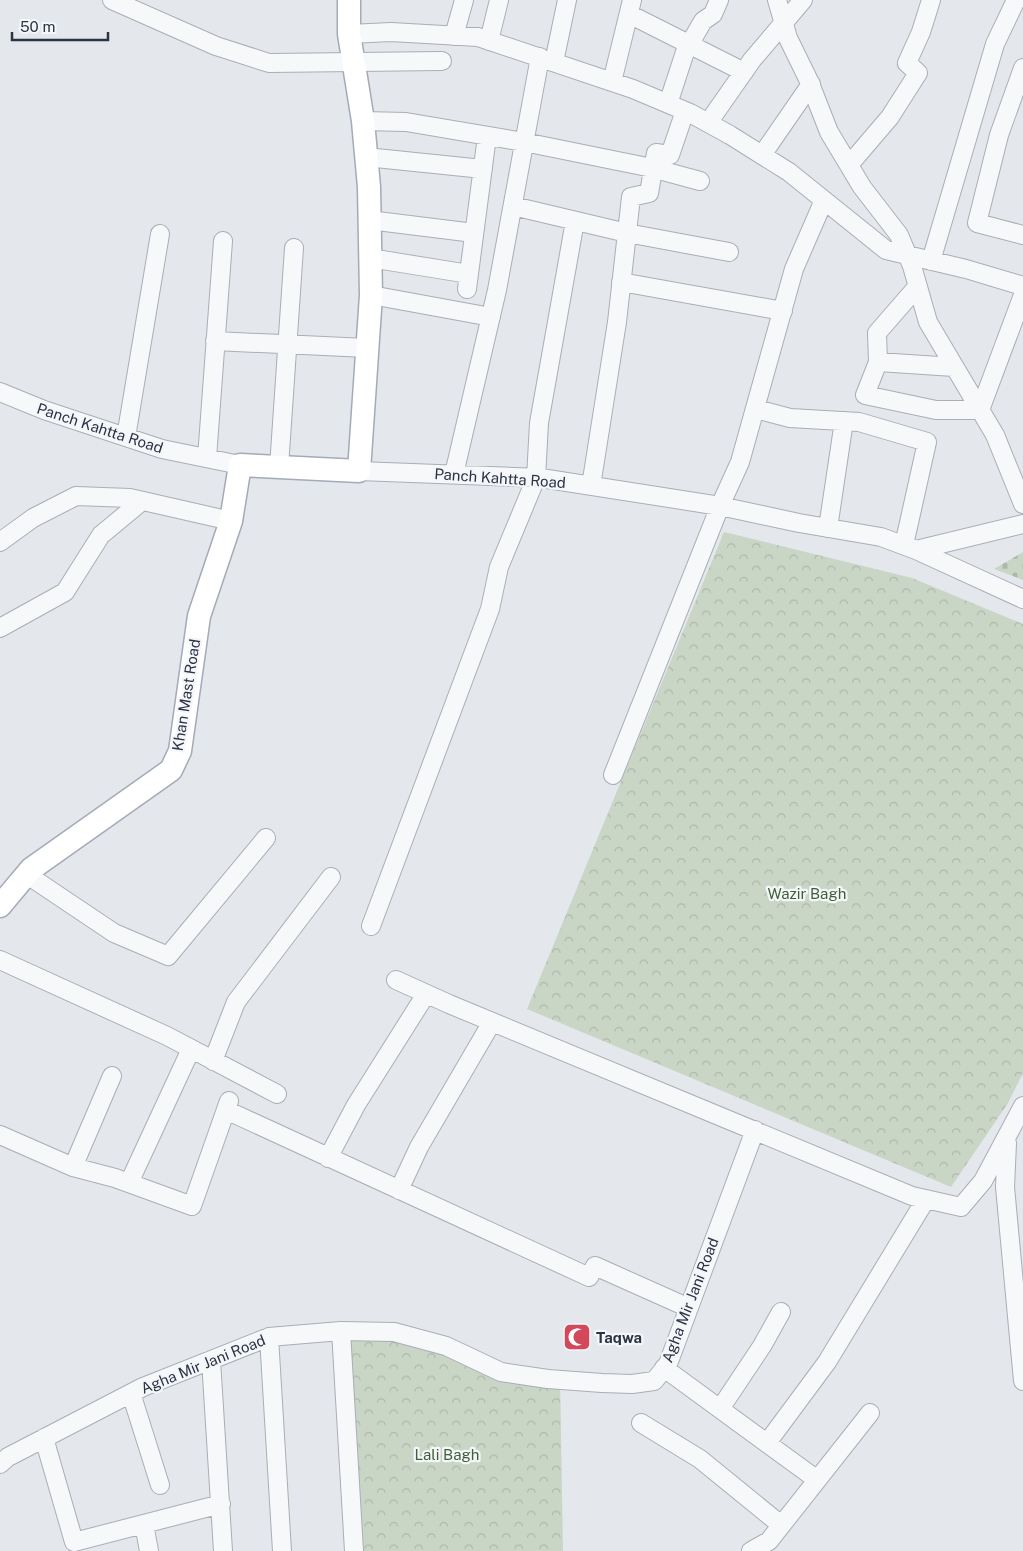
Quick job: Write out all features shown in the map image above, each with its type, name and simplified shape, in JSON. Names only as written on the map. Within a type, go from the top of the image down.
[{"type":"main road","points":[[349,0],[349,34],[363,121],[366,157],[371,295],[359,471]]},
{"type":"main road","name":"Panch Kahtta Road","points":[[240,465],[359,471]]},
{"type":"main road","name":"Khan Mast Road","points":[[0,906],[26,874],[171,770],[180,751],[199,616],[231,521],[240,465]]},
{"type":"street","points":[[112,0],[216,46],[269,63],[353,64],[442,61]]},
{"type":"street","points":[[454,36],[464,0]]},
{"type":"street","points":[[489,41],[499,0]]},
{"type":"street","points":[[454,474],[491,317],[524,142],[547,60],[567,0]]},
{"type":"street","points":[[668,104],[690,44],[703,21],[713,14],[718,0]]},
{"type":"street","points":[[777,0],[788,38],[811,84],[829,132],[862,187],[899,235],[928,322],[995,435],[1023,504]]},
{"type":"street","points":[[708,123],[744,72],[804,0]]},
{"type":"street","points":[[849,165],[890,117],[918,73],[907,63],[921,32],[932,0]]},
{"type":"street","points":[[931,261],[996,44],[1016,0],[1023,4]]},
{"type":"street","points":[[612,82],[630,7],[690,44],[744,72]]},
{"type":"street","points":[[349,34],[391,32],[478,37],[612,82],[685,111],[762,155],[789,172],[886,250],[1023,286]]},
{"type":"street","points":[[1023,68],[999,135],[977,223],[1023,235]]},
{"type":"street","points":[[762,155],[811,84]]},
{"type":"street","points":[[591,486],[621,282],[631,197],[649,193],[656,153],[670,154],[685,111]]},
{"type":"street","points":[[363,121],[406,122],[524,142],[652,168],[700,181]]},
{"type":"street","points":[[370,258],[468,281],[487,136]]},
{"type":"street","points":[[366,157],[483,169]]},
{"type":"street","points":[[613,775],[720,506],[740,462],[794,269],[824,200]]},
{"type":"street","points":[[513,206],[627,233],[729,252]]},
{"type":"street","points":[[369,220],[474,232]]},
{"type":"street","points":[[372,926],[490,609],[499,567],[536,478],[539,423],[575,220]]},
{"type":"street","points":[[126,437],[160,234]]},
{"type":"street","points":[[207,458],[223,242]]},
{"type":"street","points":[[279,467],[294,248]]},
{"type":"street","points":[[621,282],[783,310]]},
{"type":"street","points":[[917,287],[876,333],[878,362],[865,395],[936,410],[980,410]]},
{"type":"street","points":[[371,295],[491,317]]},
{"type":"street","points":[[980,410],[1023,295]]},
{"type":"street","points":[[215,341],[367,348]]},
{"type":"street","points":[[878,362],[954,367]]},
{"type":"street","name":"Panch Kahtta Road","points":[[0,392],[44,410],[162,449],[240,465]]},
{"type":"street","points":[[756,409],[790,418],[859,422],[927,442],[910,548],[1023,524]]},
{"type":"street","points":[[828,528],[844,421]]},
{"type":"street","name":"Panch Kahtta Road","points":[[359,471],[536,478],[720,506],[881,537],[910,548],[1023,599]]},
{"type":"street","points":[[0,542],[33,518],[76,496],[142,501],[231,521]]},
{"type":"street","points":[[0,628],[65,592],[101,535],[142,501]]},
{"type":"street","points":[[26,874],[114,933],[168,956],[266,838]]},
{"type":"street","points":[[214,1061],[236,1002],[331,877]]},
{"type":"street","points":[[0,960],[191,1049],[277,1094]]},
{"type":"street","points":[[396,980],[492,1022],[912,1196],[961,1208],[983,1181],[1007,1140],[1023,1106]]},
{"type":"street","points":[[328,1158],[356,1105],[426,994]]},
{"type":"street","points":[[399,1190],[419,1147],[492,1022]]},
{"type":"street","points":[[129,1183],[191,1049]]},
{"type":"street","points":[[73,1167],[112,1076]]},
{"type":"street","points":[[0,1135],[73,1167],[129,1183],[192,1206],[228,1105],[328,1158],[589,1277],[595,1266],[689,1308]]},
{"type":"street","name":"Agha Mir Jani Road","points":[[0,1464],[8,1456],[131,1393],[269,1336],[341,1331],[394,1332],[446,1346],[501,1372],[548,1379],[632,1384],[654,1381],[668,1364],[754,1130]]},
{"type":"street","points":[[1007,1140],[1005,1187],[1023,1381]]},
{"type":"street","points":[[767,1443],[827,1362],[926,1199]]},
{"type":"street","points":[[720,1409],[762,1346],[781,1312]]},
{"type":"street","points":[[341,1331],[354,1551]]},
{"type":"street","points":[[269,1336],[282,1551]]},
{"type":"street","points":[[211,1360],[223,1551]]},
{"type":"street","points":[[664,1368],[816,1479]]},
{"type":"street","points":[[131,1393],[160,1485]]},
{"type":"street","points":[[751,1551],[769,1540],[870,1413]]},
{"type":"street","points":[[641,1423],[700,1459],[781,1525]]},
{"type":"street","points":[[44,1438],[74,1542],[221,1504]]},
{"type":"street","points":[[144,1524],[149,1551]]},
{"type":"green space","name":"Wazir Bagh","points":[[724,532],[912,578],[1023,624],[1023,1073],[1008,1103],[951,1187],[527,1009]]},
{"type":"green space","points":[[1023,552],[1023,580],[994,569]]},
{"type":"green space","name":"Lali Bagh","points":[[341,1331],[394,1332],[501,1372],[560,1380],[563,1551],[352,1551]]},
{"type":"place","name":"Taqwa","points":[[577,1337]]}]
